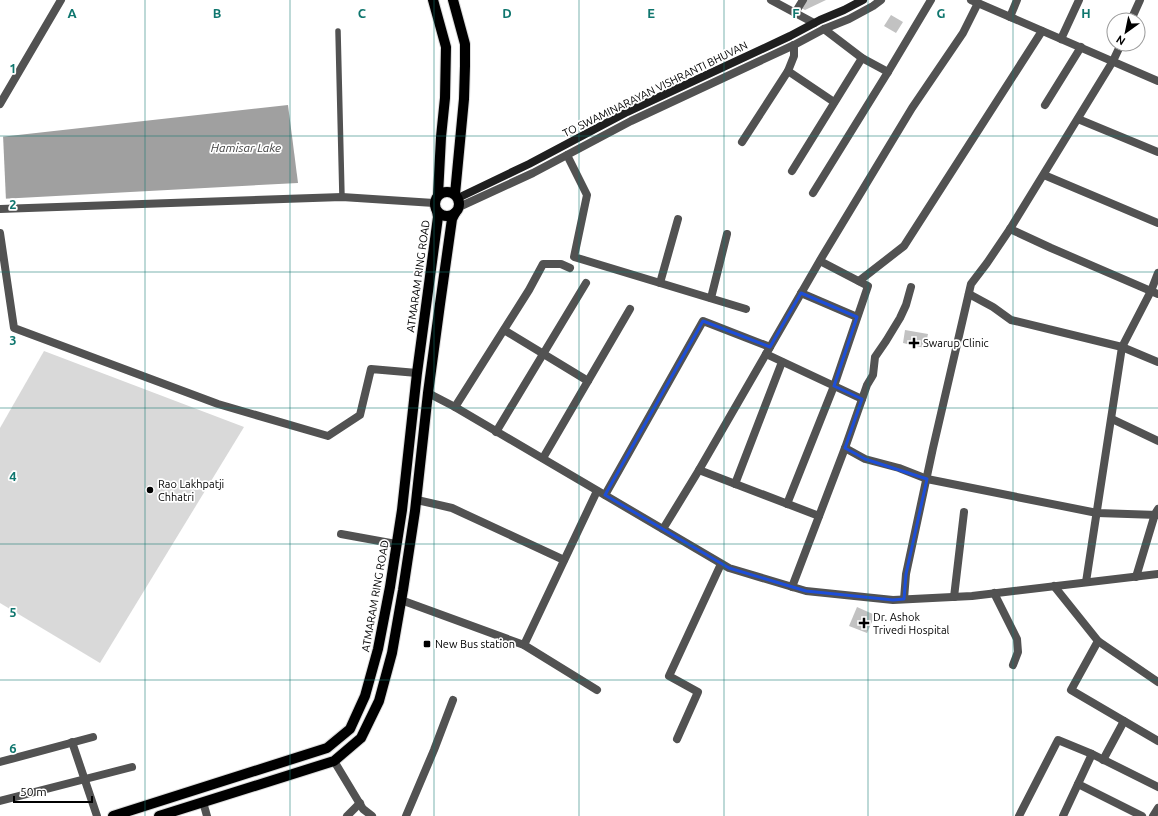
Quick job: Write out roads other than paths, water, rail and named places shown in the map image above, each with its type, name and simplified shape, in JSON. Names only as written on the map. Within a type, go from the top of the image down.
[{"type":"main road","name":"ATMARAM RING ROAD","points":[[113,816],[327,748],[350,729],[365,696],[378,649],[402,510],[417,373],[438,217],[436,203],[445,98],[446,47],[433,0]]},
{"type":"main road","points":[[159,816],[334,761],[361,738],[378,701],[392,653],[402,600],[417,500],[428,393],[441,297],[452,219],[456,203],[464,100],[465,44],[453,0]]},
{"type":"main road","name":"TO SWAMINARAYAN VISHRANTI BHUVAN","points":[[456,203],[627,112],[790,36],[863,0]]},
{"type":"main road","points":[[446,191],[451,192],[456,203],[451,215],[444,216],[436,203],[442,192],[446,191]]},
{"type":"street","points":[[0,104],[60,0]]},
{"type":"street","points":[[772,0],[814,23]]},
{"type":"street","points":[[795,13],[803,0]]},
{"type":"street","points":[[456,203],[533,173],[632,121],[794,45],[824,29],[849,19],[881,0]]},
{"type":"street","points":[[812,193],[931,0]]},
{"type":"street","points":[[1010,17],[1017,0]]},
{"type":"street","points":[[1061,39],[1079,0]]},
{"type":"street","points":[[1135,12],[1140,0]]},
{"type":"street","points":[[663,530],[700,470],[820,260],[912,108],[963,33],[975,2],[1158,81]]},
{"type":"street","points":[[824,29],[862,58],[888,72]]},
{"type":"street","points":[[858,280],[904,246],[1042,31]]},
{"type":"street","points":[[742,142],[788,71],[794,56],[794,45]]},
{"type":"street","points":[[1045,105],[1081,47]]},
{"type":"street","points":[[904,599],[906,574],[971,284],[1010,229],[1117,52]]},
{"type":"street","points":[[792,171],[862,58]]},
{"type":"street","points":[[788,71],[834,102]]},
{"type":"street","points":[[1078,119],[1158,152]]},
{"type":"street","points":[[567,155],[587,195],[574,257],[746,309]]},
{"type":"street","points":[[1044,175],[1158,223]]},
{"type":"street","points":[[0,209],[342,197],[436,203]]},
{"type":"street","points":[[660,283],[678,219]]},
{"type":"street","points":[[1010,229],[1155,292]]},
{"type":"street","points":[[0,233],[14,328],[218,404],[328,436],[360,415],[371,369],[417,373]]},
{"type":"street","points":[[711,298],[727,234]]},
{"type":"street","points":[[787,504],[834,386],[868,286],[820,260]]},
{"type":"street","points":[[455,407],[529,290],[543,264],[561,264],[570,268]]},
{"type":"street","points":[[1086,582],[1122,347],[1155,292],[1158,273]]},
{"type":"street","points":[[496,432],[586,282]]},
{"type":"street","points":[[792,587],[845,448],[867,385],[873,375],[875,357],[900,318],[906,305],[911,287]]},
{"type":"street","points":[[801,292],[857,317]]},
{"type":"street","points":[[969,294],[993,307],[1011,320],[1122,347],[1158,362]]},
{"type":"street","points":[[543,458],[630,309]]},
{"type":"street","points":[[524,645],[564,560],[601,493],[703,321],[768,351],[782,362],[862,399]]},
{"type":"street","points":[[504,330],[588,381]]},
{"type":"street","points":[[735,484],[782,362]]},
{"type":"street","points":[[428,393],[543,458],[721,564],[729,568],[806,592],[893,600],[954,597],[1158,574]]},
{"type":"street","points":[[1112,419],[1158,441]]},
{"type":"street","points":[[845,448],[865,459],[900,468],[927,479],[1097,513],[1157,513],[1136,577]]},
{"type":"street","points":[[700,470],[819,516]]},
{"type":"street","points":[[417,500],[452,508],[564,560]]},
{"type":"street","points":[[954,597],[964,512]]},
{"type":"street","points":[[341,534],[396,544]]},
{"type":"street","points":[[677,739],[698,692],[669,676],[721,564]]},
{"type":"street","points":[[1054,586],[1098,641],[1158,682]]},
{"type":"street","points":[[994,593],[1017,639],[1018,652],[1013,665]]},
{"type":"street","points":[[402,600],[524,645],[597,690]]},
{"type":"street","points":[[1098,641],[1071,690],[1158,741]]},
{"type":"street","points":[[406,816],[453,700]]},
{"type":"street","points":[[1103,760],[1124,721]]},
{"type":"street","points":[[0,762],[93,737]]},
{"type":"street","points":[[1019,816],[1058,740],[1092,754],[1158,787]]},
{"type":"street","points":[[72,742],[97,816]]},
{"type":"street","points":[[1063,816],[1092,754]]},
{"type":"street","points":[[334,761],[363,809],[372,816]]},
{"type":"street","points":[[0,801],[132,766]]},
{"type":"street","points":[[1078,784],[1142,816]]},
{"type":"street","points":[[203,802],[207,816]]},
{"type":"street","points":[[347,816],[360,803]]},
{"type":"street","points":[[1154,816],[1158,808]]},
{"type":"lane","points":[[338,31],[342,197]]},
{"type":"water","name":"Hamisar Lake","points":[[288,105],[298,183],[0,199],[0,137]]},
{"type":"place","name":"Swarup Clinic","points":[[914,343]]},
{"type":"place","name":"Rao Lakhpatji Chhatri","points":[[150,490]]},
{"type":"place","name":"Dr. Ashok Trivedi Hospital","points":[[864,623]]},
{"type":"place","name":"New Bus station","points":[[427,644]]}]
